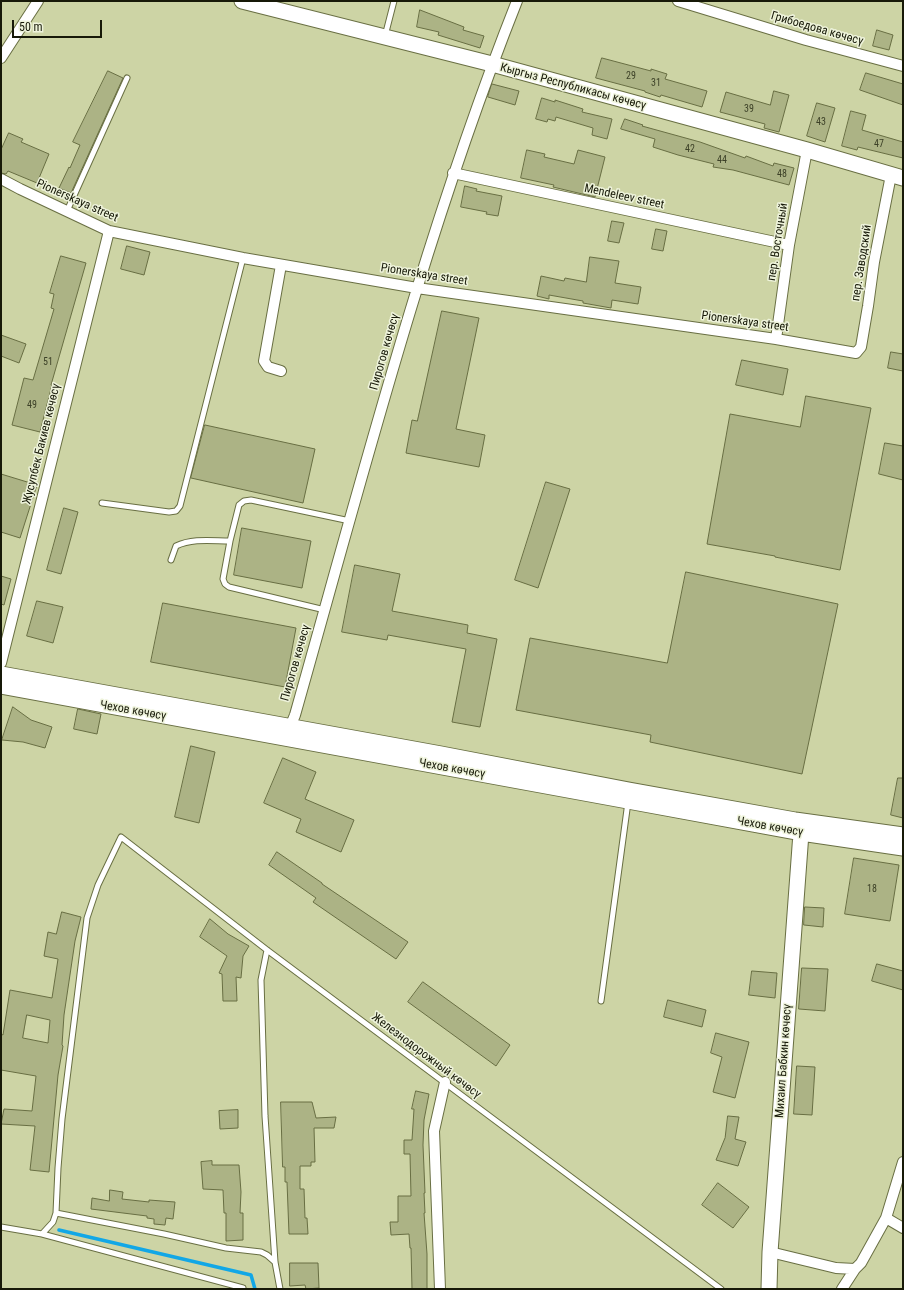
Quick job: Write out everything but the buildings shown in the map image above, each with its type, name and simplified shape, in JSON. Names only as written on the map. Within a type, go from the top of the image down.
[{"type":"main road","name":"Кыргыз Республикасы көчөсү","points":[[242,1],[492,64],[897,176]]},
{"type":"main road","name":"Чехов көчөсү","points":[[1,674],[10,684],[290,730],[903,848]]},
{"type":"main road","points":[[805,828],[903,835]]},
{"type":"main road","name":"Михаил Бабкин көчөсү","points":[[769,1289],[770,1252],[805,828]]},
{"type":"street","points":[[1,58],[38,1]]},
{"type":"street","name":"Пирогов көчөсү","points":[[290,730],[417,288],[454,174],[492,64],[516,1]]},
{"type":"street","name":"Грибоедова көчөсү","points":[[678,1],[806,40],[903,66]]},
{"type":"street","name":"пер. Восточный","points":[[776,339],[789,245],[807,150]]},
{"type":"street","name":"Mendeleev street","points":[[454,174],[789,245]]},
{"type":"street","name":"пер. Заводский","points":[[856,353],[861,347],[874,262],[897,176]]},
{"type":"street","name":"Pionerskaya street","points":[[1,179],[109,231],[243,258],[417,288],[776,339],[856,353]]},
{"type":"street","name":"Жусупбек Бакиев көчөсү","points":[[1,663],[109,231]]},
{"type":"street","points":[[281,265],[264,361],[268,366],[281,372]]},
{"type":"street","points":[[440,1289],[434,1131],[445,1082]]},
{"type":"street","points":[[842,1289],[861,1263],[886,1218],[903,1162]]},
{"type":"street","points":[[886,1218],[903,1228]]},
{"type":"street","points":[[770,1252],[836,1268],[855,1270]]},
{"type":"lane","points":[[385,37],[394,1]]},
{"type":"lane","points":[[67,211],[127,78]]},
{"type":"lane","points":[[102,503],[169,512],[176,511],[180,506],[243,258]]},
{"type":"lane","points":[[324,610],[229,587],[225,584],[223,579],[230,541],[240,506],[244,501],[251,500],[350,521]]},
{"type":"lane","points":[[171,560],[176,546],[184,542],[230,541]]},
{"type":"lane","points":[[601,1001],[629,795]]},
{"type":"lane","name":"Железнодорожный көчөсү","points":[[56,1213],[62,1119],[87,918],[98,885],[121,837],[267,950],[721,1289]]},
{"type":"lane","points":[[267,950],[261,980],[265,1116],[275,1262],[280,1289]]},
{"type":"lane","points":[[42,1234],[53,1222],[56,1213],[164,1234],[226,1248],[261,1252],[275,1262]]},
{"type":"lane","points":[[1,1227],[42,1234],[243,1288]]},
{"type":"waterway","points":[[59,1230],[251,1275],[255,1289]]}]
